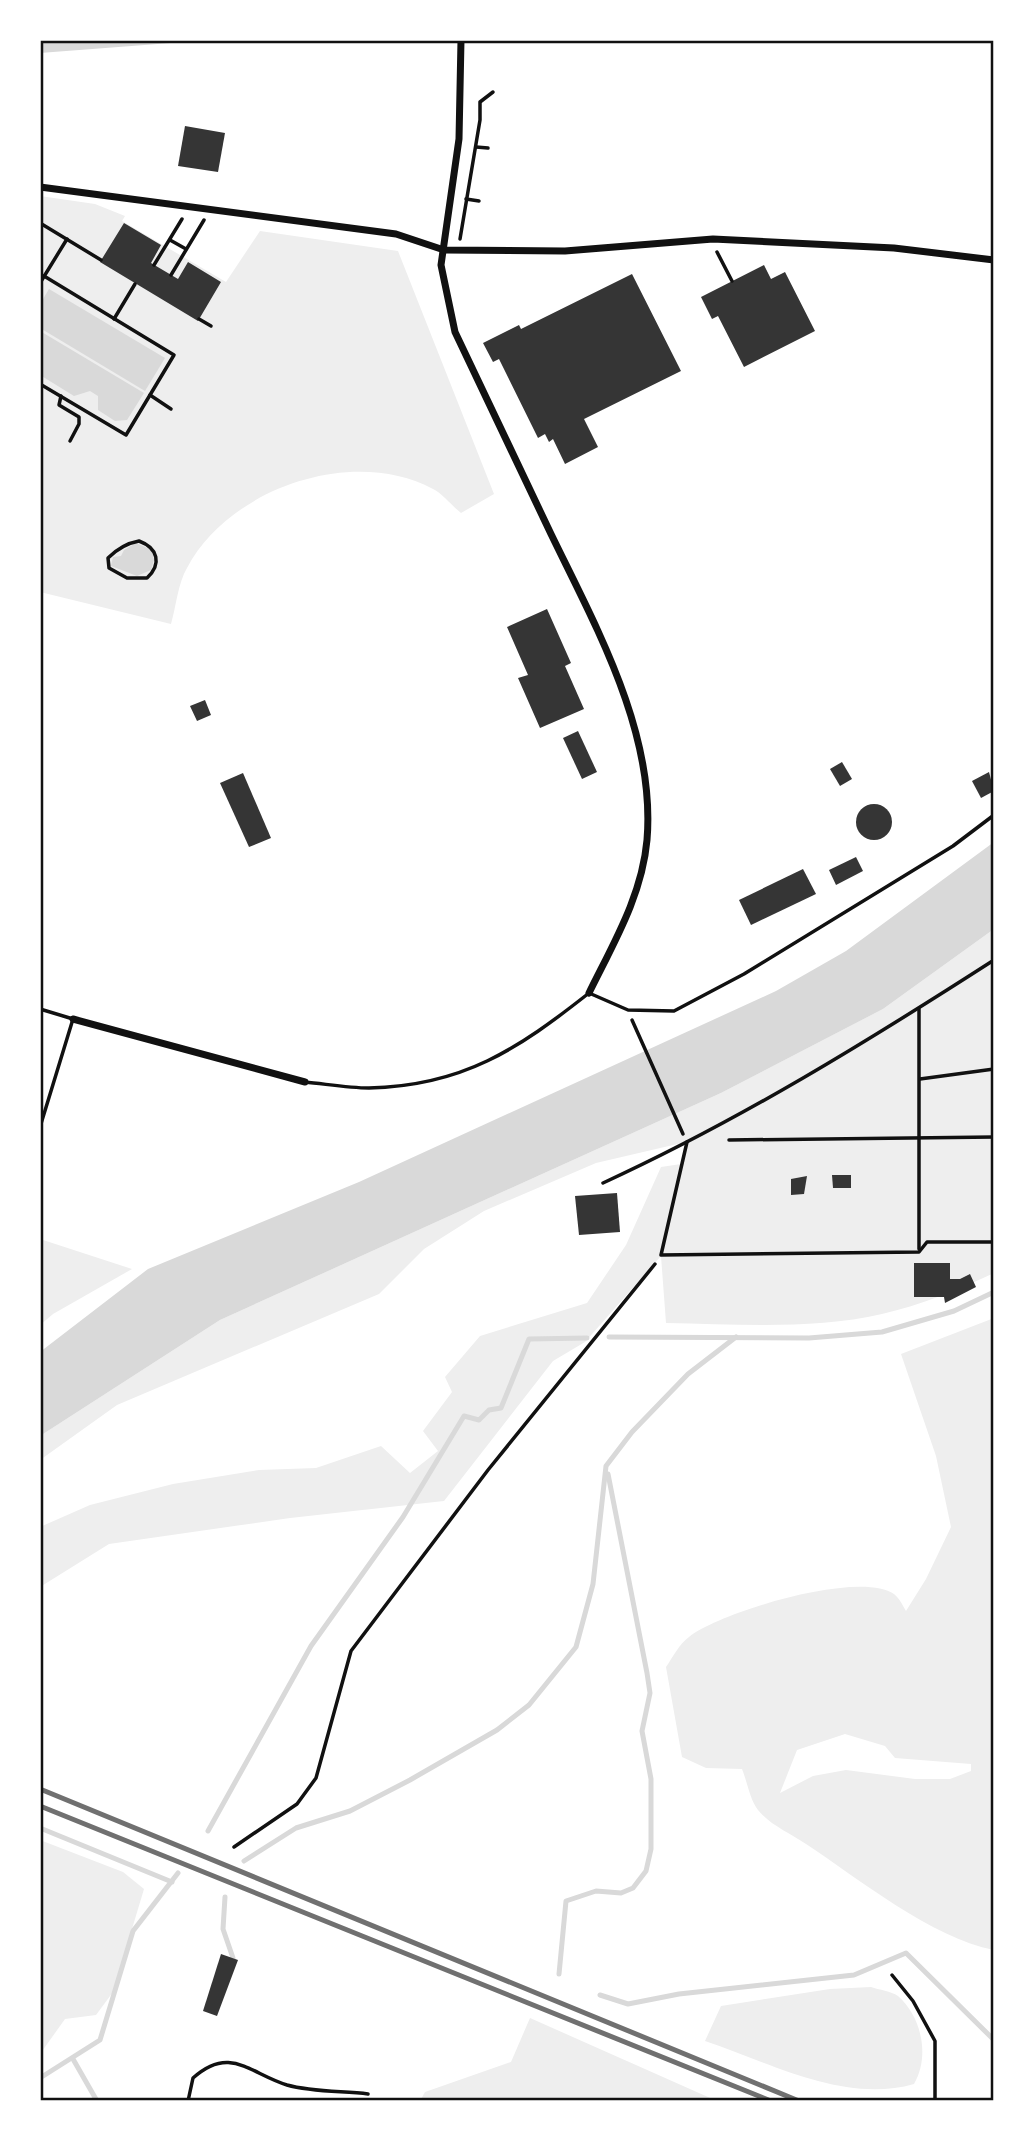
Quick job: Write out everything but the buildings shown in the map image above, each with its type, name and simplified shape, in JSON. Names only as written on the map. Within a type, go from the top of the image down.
[{"type":"street","points":[[461,40],[459,139],[441,265],[455,332],[601,637],[628,709],[647,799],[647,840],[640,879],[624,925],[589,993]]},
{"type":"street","points":[[40,187],[396,234],[444,250],[565,251],[713,239],[894,248],[994,260]]},
{"type":"street","points":[[73,1019],[305,1082]]},
{"type":"lane","points":[[305,1082],[368,1088],[435,1081],[497,1058],[534,1036],[589,993],[628,1010],[674,1011],[755,967],[953,846],[994,815]]},
{"type":"lane","points":[[603,1183],[687,1142],[830,1064],[994,960]]},
{"type":"lane","points":[[919,1008],[919,1252]]},
{"type":"lane","points":[[40,1009],[73,1019],[40,1127]]},
{"type":"lane","points":[[919,1079],[994,1069]]},
{"type":"lane","points":[[729,1140],[994,1137]]},
{"type":"lane","points":[[687,1142],[661,1255],[919,1252]]},
{"type":"lane","points":[[919,1252],[927,1242],[994,1242]]},
{"type":"lane","points":[[188,2101],[193,2078],[217,2062],[237,2062],[288,2085],[368,2094]]},
{"type":"path","points":[[456,250],[462,232],[476,147],[480,102],[492,92]]},
{"type":"path","points":[[476,147],[488,148]]},
{"type":"path","points":[[154,265],[184,214]]},
{"type":"path","points":[[170,275],[206,217]]},
{"type":"path","points":[[40,223],[101,260]]},
{"type":"path","points":[[40,283],[67,239]]},
{"type":"path","points":[[169,239],[186,249]]},
{"type":"path","points":[[713,239],[713,246],[732,281]]},
{"type":"path","points":[[40,384],[126,435],[174,355],[44,276]]},
{"type":"path","points":[[114,319],[135,284]]},
{"type":"path","points":[[199,319],[212,326]]},
{"type":"path","points":[[150,395],[170,409]]},
{"type":"path","points":[[61,396],[60,405],[79,417],[79,424],[69,441]]},
{"type":"path","points":[[129,542],[148,544],[155,552],[157,561],[154,571],[147,578],[137,580],[118,572],[109,568],[108,558],[129,542]]},
{"type":"path","points":[[637,1034],[683,1134]]},
{"type":"path","points":[[234,1847],[297,1804],[310,1787],[316,1778],[351,1651],[488,1470],[661,1255]]},
{"type":"path","points":[[892,1975],[919,2009],[935,2041],[935,2101]]},
{"type":"shaded area","points":[[40,40],[210,40],[40,53]]},
{"type":"shaded area","points":[[40,196],[95,204],[125,216],[122,221],[226,282],[260,231],[398,251],[494,494],[461,513],[437,491],[401,477],[367,472],[331,474],[296,482],[262,497],[232,516],[206,540],[184,574],[171,624],[40,592]]},
{"type":"shaded area","points":[[49,289],[165,358],[145,391],[40,328],[40,304]]},
{"type":"shaded area","points":[[40,331],[144,393],[127,420],[115,421],[98,410],[98,396],[90,391],[74,396],[40,375]]},
{"type":"shaded area","points":[[136,543],[152,550],[154,560],[151,570],[137,576],[111,566],[113,557],[121,556],[124,550]]},
{"type":"shaded area","points":[[994,842],[994,929],[883,1009],[721,1093],[220,1320],[40,1436],[40,1352],[148,1269],[359,1182],[776,991],[846,951]]},
{"type":"shaded area","points":[[994,929],[994,1273],[925,1302],[856,1319],[774,1325],[666,1323],[661,1256],[585,1342],[553,1361],[444,1501],[290,1518],[109,1544],[40,1587],[40,1527],[90,1505],[173,1484],[259,1470],[316,1468],[381,1446],[410,1473],[438,1451],[423,1431],[452,1392],[445,1377],[480,1336],[587,1303],[626,1245],[661,1167],[681,1164],[686,1142],[596,1163],[484,1211],[424,1249],[379,1294],[117,1405],[40,1460],[40,1436],[220,1320],[721,1093],[883,1009]]},
{"type":"shaded area","points":[[40,1239],[132,1269],[53,1314],[40,1325]]},
{"type":"shaded area","points":[[994,1318],[994,1950],[970,1943],[921,1920],[774,1824],[755,1806],[742,1769],[706,1768],[682,1757],[666,1667],[685,1640],[705,1627],[729,1616],[790,1597],[822,1590],[876,1588],[894,1594],[906,1611],[926,1579],[951,1527],[936,1456],[901,1354]],"holes":[[[845,1734],[885,1746],[895,1758],[971,1764],[971,1771],[950,1779],[915,1779],[846,1770],[813,1776],[780,1793],[797,1750]]]},
{"type":"shaded area","points":[[40,1840],[123,1872],[144,1889],[113,1992],[96,2015],[65,2019],[40,2054]]},
{"type":"shaded area","points":[[871,1987],[898,1996],[918,2026],[922,2062],[914,2084],[888,2089],[835,2085],[782,2070],[705,2041],[721,2006],[830,1989]]},
{"type":"shaded area","points":[[530,2018],[717,2101],[420,2101],[425,2092],[511,2062]]},
{"type":"waterway","points":[[609,1337],[809,1338],[882,1332],[954,1311],[994,1292]]},
{"type":"waterway","points":[[244,1861],[296,1828],[350,1811],[410,1780],[497,1730],[529,1705],[576,1647],[593,1584],[606,1466],[632,1432],[688,1374],[736,1337]]},
{"type":"waterway","points":[[208,1831],[311,1646],[403,1517],[464,1416],[479,1420],[489,1410],[501,1408],[529,1339],[587,1338]]},
{"type":"waterway","points":[[559,1974],[566,1901],[596,1891],[621,1893],[633,1888],[646,1871],[651,1849],[651,1779],[642,1731],[650,1693],[608,1474]]},
{"type":"waterway","points":[[40,1828],[172,1882]]},
{"type":"waterway","points":[[40,2078],[100,2040],[133,1931],[178,1873]]},
{"type":"waterway","points":[[225,1897],[223,1929],[233,1958]]},
{"type":"waterway","points":[[600,1995],[628,2004],[679,1994],[854,1975],[906,1953],[994,2040]]},
{"type":"waterway","points":[[73,2059],[97,2101]]},
{"type":"railway","points":[[40,1789],[799,2101]]},
{"type":"railway","points":[[40,1806],[771,2101]]}]
